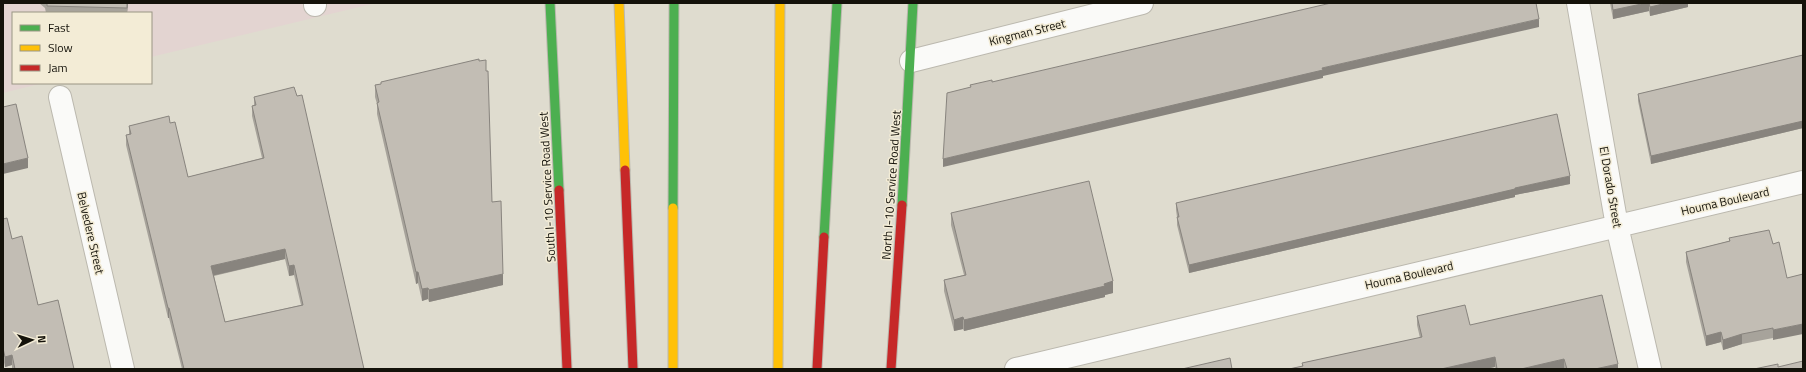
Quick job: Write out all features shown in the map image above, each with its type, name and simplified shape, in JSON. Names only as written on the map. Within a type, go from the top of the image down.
[{"type":"main road","name":"South I-10 Service Road West","points":[[550,3],[568,369]]},
{"type":"main road","points":[[618,3],[634,369]]},
{"type":"main road","points":[[674,3],[674,369]]},
{"type":"main road","points":[[778,369],[780,3]]},
{"type":"main road","points":[[817,369],[837,3]]},
{"type":"main road","name":"North I-10 Service Road West","points":[[891,369],[912,60],[913,3]]},
{"type":"street","name":"Kingman Street","points":[[912,60],[1142,3]]},
{"type":"street","name":"El Dorado Street","points":[[1578,3],[1617,226],[1650,369]]},
{"type":"street","name":"Belvedere Street","points":[[60,96],[123,369]]},
{"type":"street","name":"Houma Boulevard","points":[[1016,369],[1803,182]]},
{"type":"shaded area","points":[[3,3],[376,3],[152,57],[152,12],[12,12],[12,84],[39,84],[3,93]]},
{"type":"building","points":[[47,3],[127,3],[127,8],[47,6]]},
{"type":"building","points":[[1331,3],[1536,3],[1539,19],[1322,68],[1323,70],[943,159],[947,93],[971,87],[970,85],[992,80],[992,82]]},
{"type":"building","points":[[1612,3],[1646,3],[1613,10]]},
{"type":"building","points":[[1649,3],[1667,3],[1650,7]]},
{"type":"building","points":[[1803,55],[1803,121],[1651,156],[1638,94]]},
{"type":"building","points":[[479,59],[479,61],[486,60],[486,71],[488,71],[492,202],[501,201],[503,274],[429,290],[428,288],[422,289],[418,272],[416,272],[377,103],[379,102],[375,85],[381,84],[381,82]]},
{"type":"building","points":[[294,87],[297,96],[302,95],[364,369],[184,369],[126,135],[131,134],[129,126],[169,116],[170,123],[175,122],[188,177],[264,158],[252,106],[256,105],[254,97]],"holes":[[[285,249],[289,266],[294,265],[303,305],[225,322],[211,266]]]},
{"type":"building","points":[[16,104],[28,158],[3,164],[3,107]]},
{"type":"building","points":[[1557,114],[1570,176],[1189,265],[1177,217],[1179,217],[1176,203]]},
{"type":"building","points":[[1089,181],[1113,281],[1104,284],[1105,286],[964,320],[963,317],[954,320],[944,280],[966,275],[951,213]]},
{"type":"building","points":[[7,218],[12,239],[22,236],[38,305],[58,300],[74,369],[15,369],[12,355],[5,357],[3,348],[3,219]]},
{"type":"building","points":[[1769,230],[1773,244],[1779,242],[1787,278],[1803,274],[1803,324],[1742,334],[1723,340],[1721,332],[1706,336],[1686,252],[1730,241],[1729,238]]},
{"type":"building","points":[[1602,295],[1618,364],[1595,369],[1567,369],[1564,359],[1521,369],[1497,369],[1495,357],[1441,369],[1289,369],[1303,366],[1302,363],[1422,337],[1417,316],[1465,305],[1470,325]]},
{"type":"building","points":[[1230,358],[1232,369],[1182,369]]},
{"type":"building","points":[[1803,361],[1803,369],[1754,369],[1778,364],[1778,367]]},
{"type":"traffic: fast","points":[[550,3],[559,190]]},
{"type":"traffic: fast","points":[[673,208],[674,3]]},
{"type":"traffic: fast","points":[[824,237],[837,3]]},
{"type":"traffic: fast","points":[[902,205],[913,3]]},
{"type":"traffic: slow","points":[[619,3],[625,170]]},
{"type":"traffic: slow","points":[[778,369],[780,3]]},
{"type":"traffic: slow","points":[[673,208],[673,369]]},
{"type":"traffic: jam","points":[[625,170],[633,369]]},
{"type":"traffic: jam","points":[[559,190],[567,369]]},
{"type":"traffic: jam","points":[[891,369],[902,205]]},
{"type":"traffic: jam","points":[[817,369],[824,237]]}]
